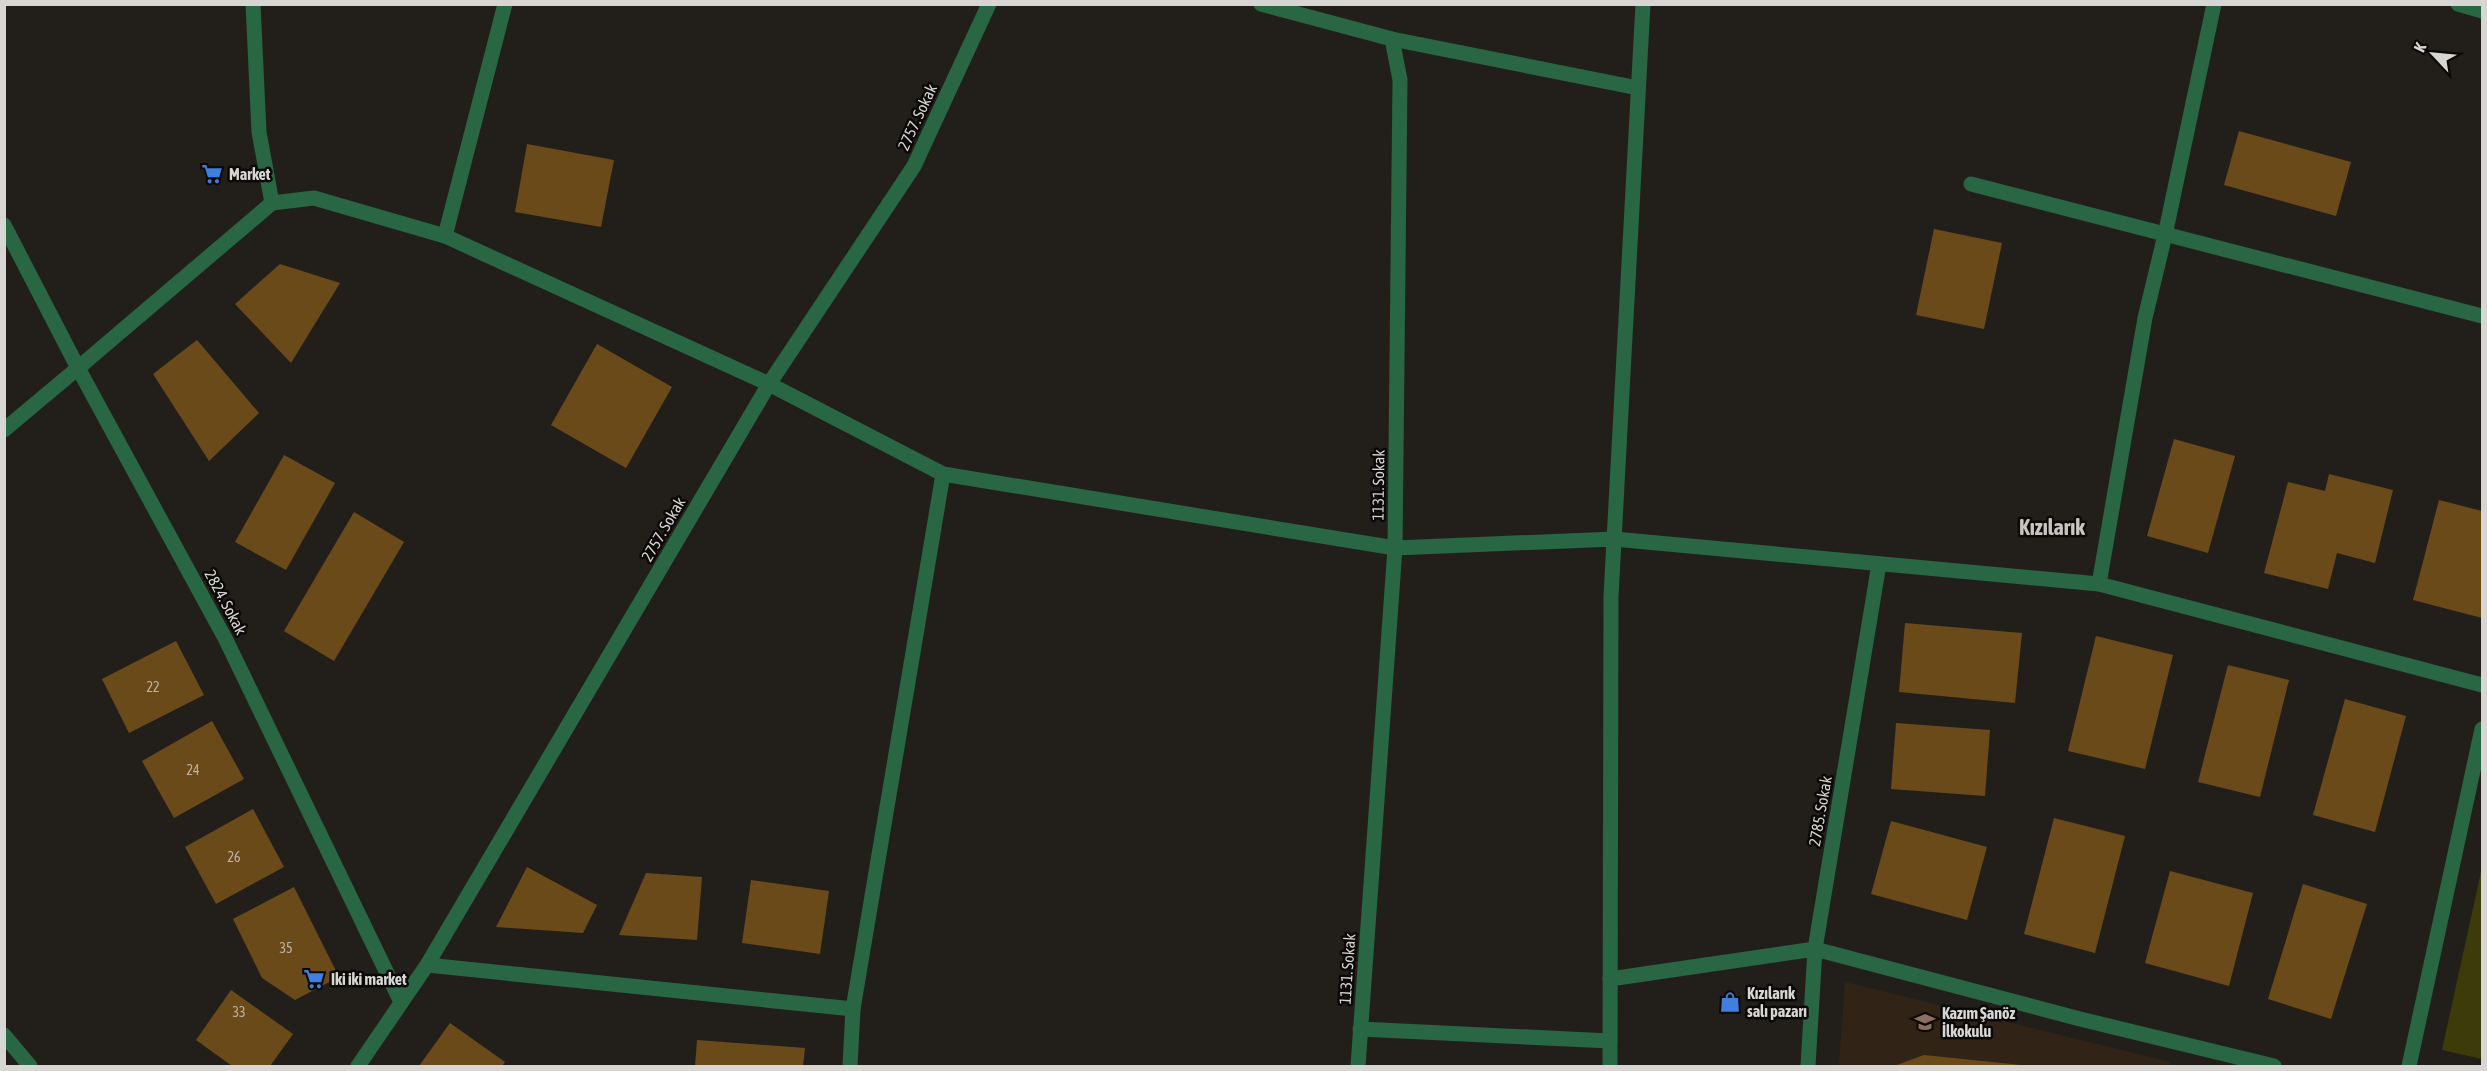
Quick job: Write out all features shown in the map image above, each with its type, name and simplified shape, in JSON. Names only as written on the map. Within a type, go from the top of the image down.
[{"type":"street","points":[[253,4],[260,132],[272,203]]},
{"type":"street","points":[[445,236],[505,4]]},
{"type":"street","name":"2757. Sokak","points":[[358,1066],[427,965],[769,384],[914,166],[990,4]]},
{"type":"street","points":[[1261,4],[1392,39],[1638,88]]},
{"type":"street","points":[[1610,1066],[1611,596],[1643,4]]},
{"type":"street","points":[[2099,584],[2145,318],[2214,4]]},
{"type":"street","points":[[2458,4],[2482,11]]},
{"type":"street","name":"1131. Sokak","points":[[1358,1066],[1395,548],[1400,80],[1392,39]]},
{"type":"street","points":[[1971,184],[2482,316]]},
{"type":"street","points":[[4,430],[272,203],[314,198],[445,236],[769,384],[943,474],[1395,548],[1614,539],[2099,584],[2482,685]]},
{"type":"street","name":"2824. Sokak","points":[[4,225],[78,368],[226,640],[401,1002]]},
{"type":"street","points":[[850,1066],[853,1009],[943,474]]},
{"type":"street","name":"2785. Sokak","points":[[1808,1066],[1815,949],[1879,564]]},
{"type":"street","points":[[2409,1066],[2482,729]]},
{"type":"street","points":[[1610,979],[1815,949],[2080,1019],[2274,1066]]},
{"type":"street","points":[[427,965],[853,1009]]},
{"type":"street","points":[[1360,1029],[1610,1041]]},
{"type":"street","points":[[4,1035],[30,1066]]},
{"type":"shaded area","points":[[2482,867],[2482,1059],[2442,1050]]},
{"type":"shaded area","name":"Kazım Şanöz İlkokulu","points":[[1845,982],[2170,1062],[2169,1066],[1839,1066]]},
{"type":"building","points":[[2239,131],[2351,162],[2336,216],[2224,185]]},
{"type":"building","points":[[527,144],[614,160],[601,227],[515,212]]},
{"type":"building","points":[[1934,229],[2002,243],[1984,329],[1916,315]]},
{"type":"building","points":[[280,264],[340,283],[291,363],[235,304]]},
{"type":"building","points":[[197,340],[259,413],[209,461],[153,374]]},
{"type":"building","points":[[597,344],[672,387],[626,468],[551,425]]},
{"type":"building","points":[[2174,439],[2235,456],[2208,553],[2147,536]]},
{"type":"building","points":[[284,455],[335,483],[286,570],[235,542]]},
{"type":"building","points":[[2329,474],[2393,490],[2375,563],[2337,553],[2328,589],[2264,573],[2288,482],[2325,491]]},
{"type":"building","points":[[2439,500],[2482,511],[2482,618],[2413,600]]},
{"type":"building","points":[[354,512],[404,542],[334,661],[284,631]]},
{"type":"building","points":[[1905,623],[2022,633],[2015,703],[1899,692]]},
{"type":"building","points":[[2096,636],[2173,655],[2145,769],[2068,751]]},
{"type":"building","points":[[176,641],[204,695],[129,733],[102,679]]},
{"type":"building","points":[[2228,665],[2289,680],[2260,797],[2198,782]]},
{"type":"building","points":[[2345,699],[2406,716],[2375,832],[2313,815]]},
{"type":"building","points":[[212,721],[244,779],[174,818],[142,761]]},
{"type":"building","points":[[1896,723],[1990,730],[1985,796],[1891,789]]},
{"type":"building","points":[[253,809],[284,867],[216,904],[185,847]]},
{"type":"building","points":[[2054,818],[2125,836],[2095,953],[2024,934]]},
{"type":"building","points":[[1891,821],[1987,847],[1967,920],[1871,894]]},
{"type":"building","points":[[527,867],[597,905],[583,933],[496,927]]},
{"type":"building","points":[[2170,871],[2253,893],[2229,986],[2145,963]]},
{"type":"building","points":[[646,873],[702,877],[697,940],[619,935]]},
{"type":"building","points":[[751,880],[829,891],[820,954],[742,943]]},
{"type":"building","points":[[2303,884],[2367,904],[2331,1019],[2268,999]]},
{"type":"building","points":[[294,887],[339,977],[295,1000],[262,978],[233,919]]},
{"type":"building","points":[[231,990],[293,1034],[270,1066],[232,1066],[196,1040]]},
{"type":"building","points":[[450,1023],[505,1062],[502,1066],[419,1066]]},
{"type":"building","points":[[697,1040],[805,1048],[803,1066],[695,1066]]},
{"type":"building","points":[[1924,1055],[2021,1065],[2021,1066],[1894,1066]]},
{"type":"place","name":"Market","points":[[212,174]]},
{"type":"place","name":"Iki iki market","points":[[314,979]]},
{"type":"place","name":"Kızılarık salı pazarı","points":[[1730,1002]]},
{"type":"place","name":"Kazım Şanöz İlkokulu","points":[[1925,1022]]},
{"type":"district","name":"Kızılarık","points":[[2052,527]]}]
